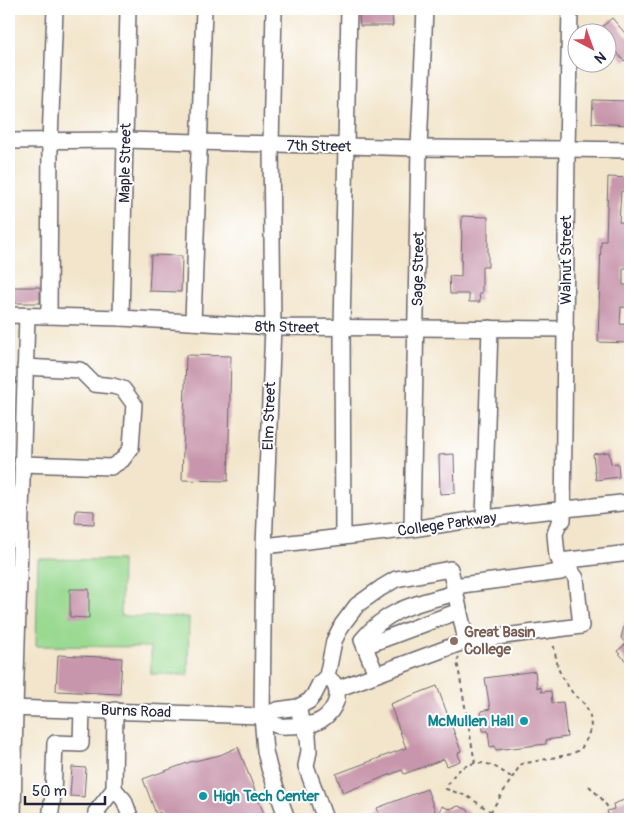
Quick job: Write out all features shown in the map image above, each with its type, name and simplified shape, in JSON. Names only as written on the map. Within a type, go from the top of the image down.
[{"type":"street","points":[[49,316],[50,141],[55,9]]},
{"type":"street","name":"Maple Street","points":[[121,318],[128,9]]},
{"type":"street","points":[[193,322],[204,9]]},
{"type":"street","name":"Elm Street","points":[[274,9],[271,145],[273,327],[264,546],[262,716],[265,751],[269,768],[288,819]]},
{"type":"street","points":[[343,537],[342,327],[349,9]]},
{"type":"street","name":"Sage Street","points":[[412,529],[420,148],[425,9]]},
{"type":"street","name":"Walnut Street","points":[[562,560],[566,552],[563,510],[570,9]]},
{"type":"street","name":"7th Street","points":[[9,141],[125,140],[420,148],[630,150]]},
{"type":"street","name":"8th Street","points":[[9,315],[121,318],[273,327],[566,329]]},
{"type":"street","points":[[14,819],[12,708],[15,509],[22,464],[27,316]]},
{"type":"street","points":[[484,518],[490,328]]},
{"type":"street","points":[[22,464],[111,467],[122,460],[131,448],[134,404],[123,389],[94,384],[80,370],[25,367]]},
{"type":"street","name":"College Parkway","points":[[264,546],[412,529],[484,518],[630,502]]},
{"type":"street","points":[[562,560],[630,553]]},
{"type":"street","points":[[376,674],[362,640],[386,617],[404,608],[455,590],[561,572],[562,560]]},
{"type":"street","points":[[337,689],[466,641],[581,626],[576,578],[562,560]]},
{"type":"street","points":[[262,716],[277,710],[298,707],[310,701],[320,683],[327,676],[334,641],[342,625],[357,605],[396,580],[450,569],[466,641]]},
{"type":"street","points":[[365,646],[459,611]]},
{"type":"street","points":[[262,716],[277,726],[316,723],[327,716],[334,707],[338,695],[335,683],[327,676]]},
{"type":"street","points":[[298,707],[302,725],[308,736],[309,751],[306,766],[326,819]]},
{"type":"street","name":"Burns Road","points":[[12,708],[262,716]]},
{"type":"street","points":[[50,819],[55,743],[81,744],[82,710]]},
{"type":"street","points":[[93,817],[114,789],[115,710]]},
{"type":"street","points":[[114,789],[124,800],[131,819]]},
{"type":"path","points":[[486,819],[521,764],[572,754],[581,749],[591,727],[590,716],[586,706],[574,694],[558,668],[551,630]]},
{"type":"path","points":[[457,661],[475,763]]},
{"type":"path","points":[[490,811],[467,796],[446,789],[451,778],[466,765],[484,762],[512,778]]},
{"type":"path","points":[[589,786],[609,809]]},
{"type":"green space","points":[[9,328],[13,328],[9,473]]},
{"type":"green space","points":[[38,559],[122,560],[121,616],[189,617],[188,675],[151,674],[151,647],[36,646]]},
{"type":"building","points":[[392,12],[393,26],[360,26],[359,13]]},
{"type":"building","points":[[612,18],[615,22],[607,22]]},
{"type":"building","points":[[616,23],[630,39],[630,56],[624,61],[616,52]]},
{"type":"building","points":[[593,100],[630,101],[629,125],[592,123]]},
{"type":"building","points":[[608,177],[630,178],[630,191],[621,191],[619,222],[630,223],[630,268],[623,268],[623,285],[630,285],[630,308],[621,307],[620,324],[630,325],[630,343],[598,342],[601,241],[606,241]]},
{"type":"building","points":[[462,216],[488,217],[488,267],[482,267],[482,293],[479,293],[480,302],[469,302],[469,294],[450,294],[449,276],[461,277]]},
{"type":"building","points":[[151,255],[182,256],[181,292],[149,291]]},
{"type":"building","points":[[9,287],[40,287],[40,303],[9,303]]},
{"type":"building","points":[[186,355],[231,356],[228,481],[182,480]]},
{"type":"building","points":[[609,452],[611,464],[618,463],[619,477],[596,480],[593,454]]},
{"type":"building","points":[[454,454],[455,493],[440,494],[439,455]]},
{"type":"building","points":[[76,510],[94,511],[94,524],[75,523]]},
{"type":"building","points":[[70,589],[89,589],[89,618],[70,617]]},
{"type":"building","points":[[627,614],[630,614],[630,666],[617,651],[626,644],[621,638]]},
{"type":"building","points":[[58,655],[122,658],[120,694],[56,691]]},
{"type":"building","name":"McMullen Hall","points":[[535,671],[537,688],[541,687],[541,692],[551,691],[552,703],[563,702],[567,737],[546,740],[546,744],[496,750],[495,746],[490,747],[488,731],[483,731],[481,711],[490,709],[485,678]]},
{"type":"building","points":[[437,686],[461,751],[458,753],[460,761],[447,766],[444,759],[404,774],[402,770],[343,793],[336,774],[406,748],[390,704]]},
{"type":"building","name":"High Tech Center","points":[[238,747],[266,819],[162,819],[160,812],[156,814],[143,779],[190,762],[220,755]]},
{"type":"building","points":[[72,767],[86,768],[84,797],[70,796]]},
{"type":"building","points":[[427,789],[437,816],[442,806],[449,809],[459,806],[468,810],[472,819],[381,819],[377,808]]},
{"type":"building","points":[[630,798],[630,819],[610,819],[607,811],[614,809],[613,804]]},
{"type":"place","name":"Great Basin College","points":[[454,641]]},
{"type":"place","name":"McMullen Hall","points":[[524,721]]},
{"type":"place","name":"High Tech Center","points":[[203,796]]}]
